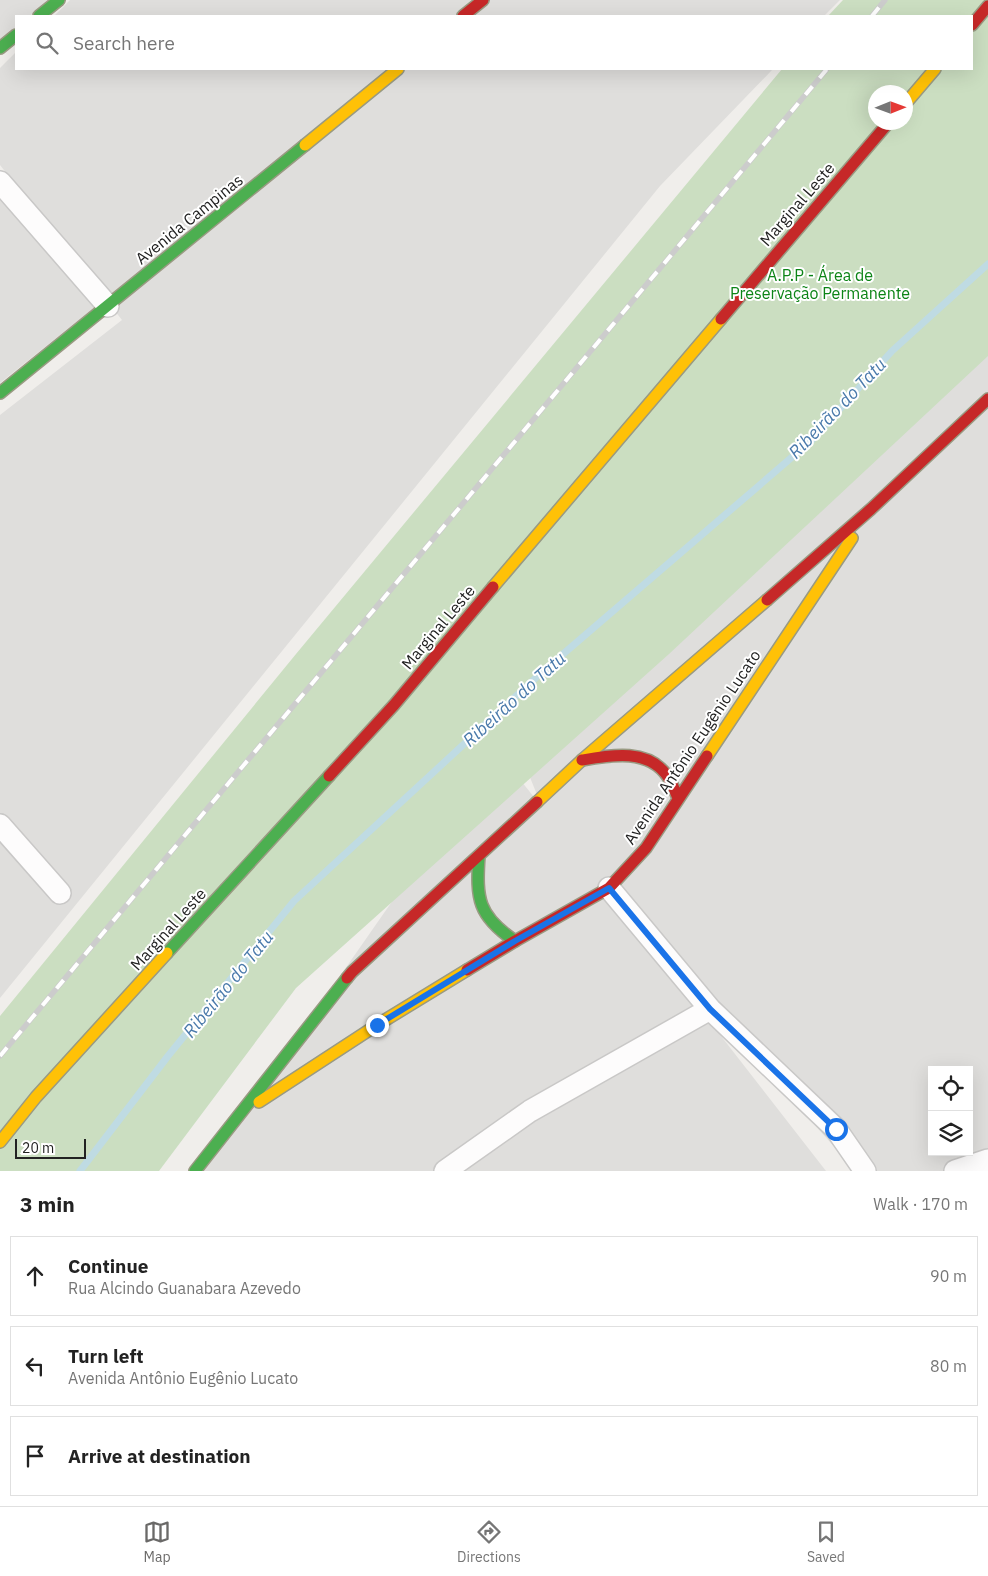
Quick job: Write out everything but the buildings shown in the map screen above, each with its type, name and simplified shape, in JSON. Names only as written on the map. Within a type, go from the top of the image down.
[{"type":"main road","points":[[40,15],[59,0]]},
{"type":"main road","points":[[464,15],[483,0]]},
{"type":"main road","points":[[973,24],[988,6]]},
{"type":"main road","points":[[0,48],[15,36]]},
{"type":"main road","name":"Avenida Campinas","points":[[0,393],[397,70]]},
{"type":"main road","points":[[913,95],[934,70]]},
{"type":"main road","name":"Marginal Leste","points":[[0,1142],[36,1098],[394,705],[882,130]]},
{"type":"main road","name":"Avenida Antônio Eugênio Lucato","points":[[196,1171],[352,972],[582,760],[871,509],[988,399]]},
{"type":"main road","name":"Avenida Antônio Eugênio Lucato","points":[[241,1114],[377,1025],[515,941],[609,888],[646,848],[871,509]]},
{"type":"main road","points":[[582,760],[615,755],[636,755],[666,775],[678,798]]},
{"type":"main road","points":[[479,856],[477,884],[484,914],[500,932],[515,941]]},
{"type":"street","points":[[0,182],[108,306]]},
{"type":"street","points":[[0,825],[60,894]]},
{"type":"street","points":[[609,888],[710,1009],[836,1129],[865,1171]]},
{"type":"street","points":[[445,1171],[530,1111],[710,1009]]},
{"type":"street","points":[[955,1171],[988,1160]]},
{"type":"shaded area","points":[[0,0],[50,0],[31,15],[15,15],[15,28],[0,40]]},
{"type":"shaded area","points":[[70,0],[840,0],[825,15],[55,15]]},
{"type":"shaded area","points":[[15,53],[15,70],[772,70],[660,186],[0,998],[0,415],[122,320],[0,165],[0,68]]},
{"type":"shaded area","points":[[0,197],[95,307],[0,383]]},
{"type":"shaded area","points":[[988,220],[988,1171],[856,1171],[630,919],[826,1171],[204,1171],[497,751],[542,807],[510,728]]},
{"type":"green space","name":"A.P.P - Área de Preservação Permanente","points":[[843,0],[988,0],[988,356],[669,654],[296,988],[159,1171],[0,1171],[0,1016],[296,654],[781,70],[973,70],[973,15],[829,15]]},
{"type":"waterway","name":"Ribeirão do Tatu","points":[[80,1171],[168,1056],[294,901],[541,673],[812,440],[892,351],[988,264]]},
{"type":"railway","points":[[873,15],[885,0]]},
{"type":"railway","points":[[0,1056],[826,70]]},
{"type":"traffic: fast","points":[[40,15],[59,0]]},
{"type":"traffic: fast","points":[[0,48],[15,36]]},
{"type":"traffic: fast","points":[[0,393],[305,145]]},
{"type":"traffic: fast","points":[[167,953],[329,776]]},
{"type":"traffic: fast","points":[[479,856],[478,884],[482,905],[493,923],[515,941]]},
{"type":"traffic: fast","points":[[195,1171],[347,978]]},
{"type":"traffic: slow","points":[[305,145],[397,70]]},
{"type":"traffic: slow","points":[[913,95],[934,70]]},
{"type":"traffic: slow","points":[[493,587],[721,319]]},
{"type":"traffic: slow","points":[[707,756],[852,538]]},
{"type":"traffic: slow","points":[[537,802],[582,760],[767,600]]},
{"type":"traffic: slow","points":[[0,1142],[36,1097],[167,953]]},
{"type":"traffic: slow","points":[[259,1102],[377,1025],[467,970]]},
{"type":"traffic: jam","points":[[464,15],[483,0]]},
{"type":"traffic: jam","points":[[973,24],[988,6]]},
{"type":"traffic: jam","points":[[721,319],[882,130]]},
{"type":"traffic: jam","points":[[767,600],[871,509],[988,399]]},
{"type":"traffic: jam","points":[[329,776],[394,705],[493,587]]},
{"type":"traffic: jam","points":[[582,760],[605,756],[629,756],[651,761],[668,777],[678,798]]},
{"type":"traffic: jam","points":[[467,970],[609,888],[646,848],[707,756]]},
{"type":"traffic: jam","points":[[347,978],[537,802]]},
{"type":"route","points":[[377,1025],[515,941],[609,888],[710,1009],[836,1129]]}]
